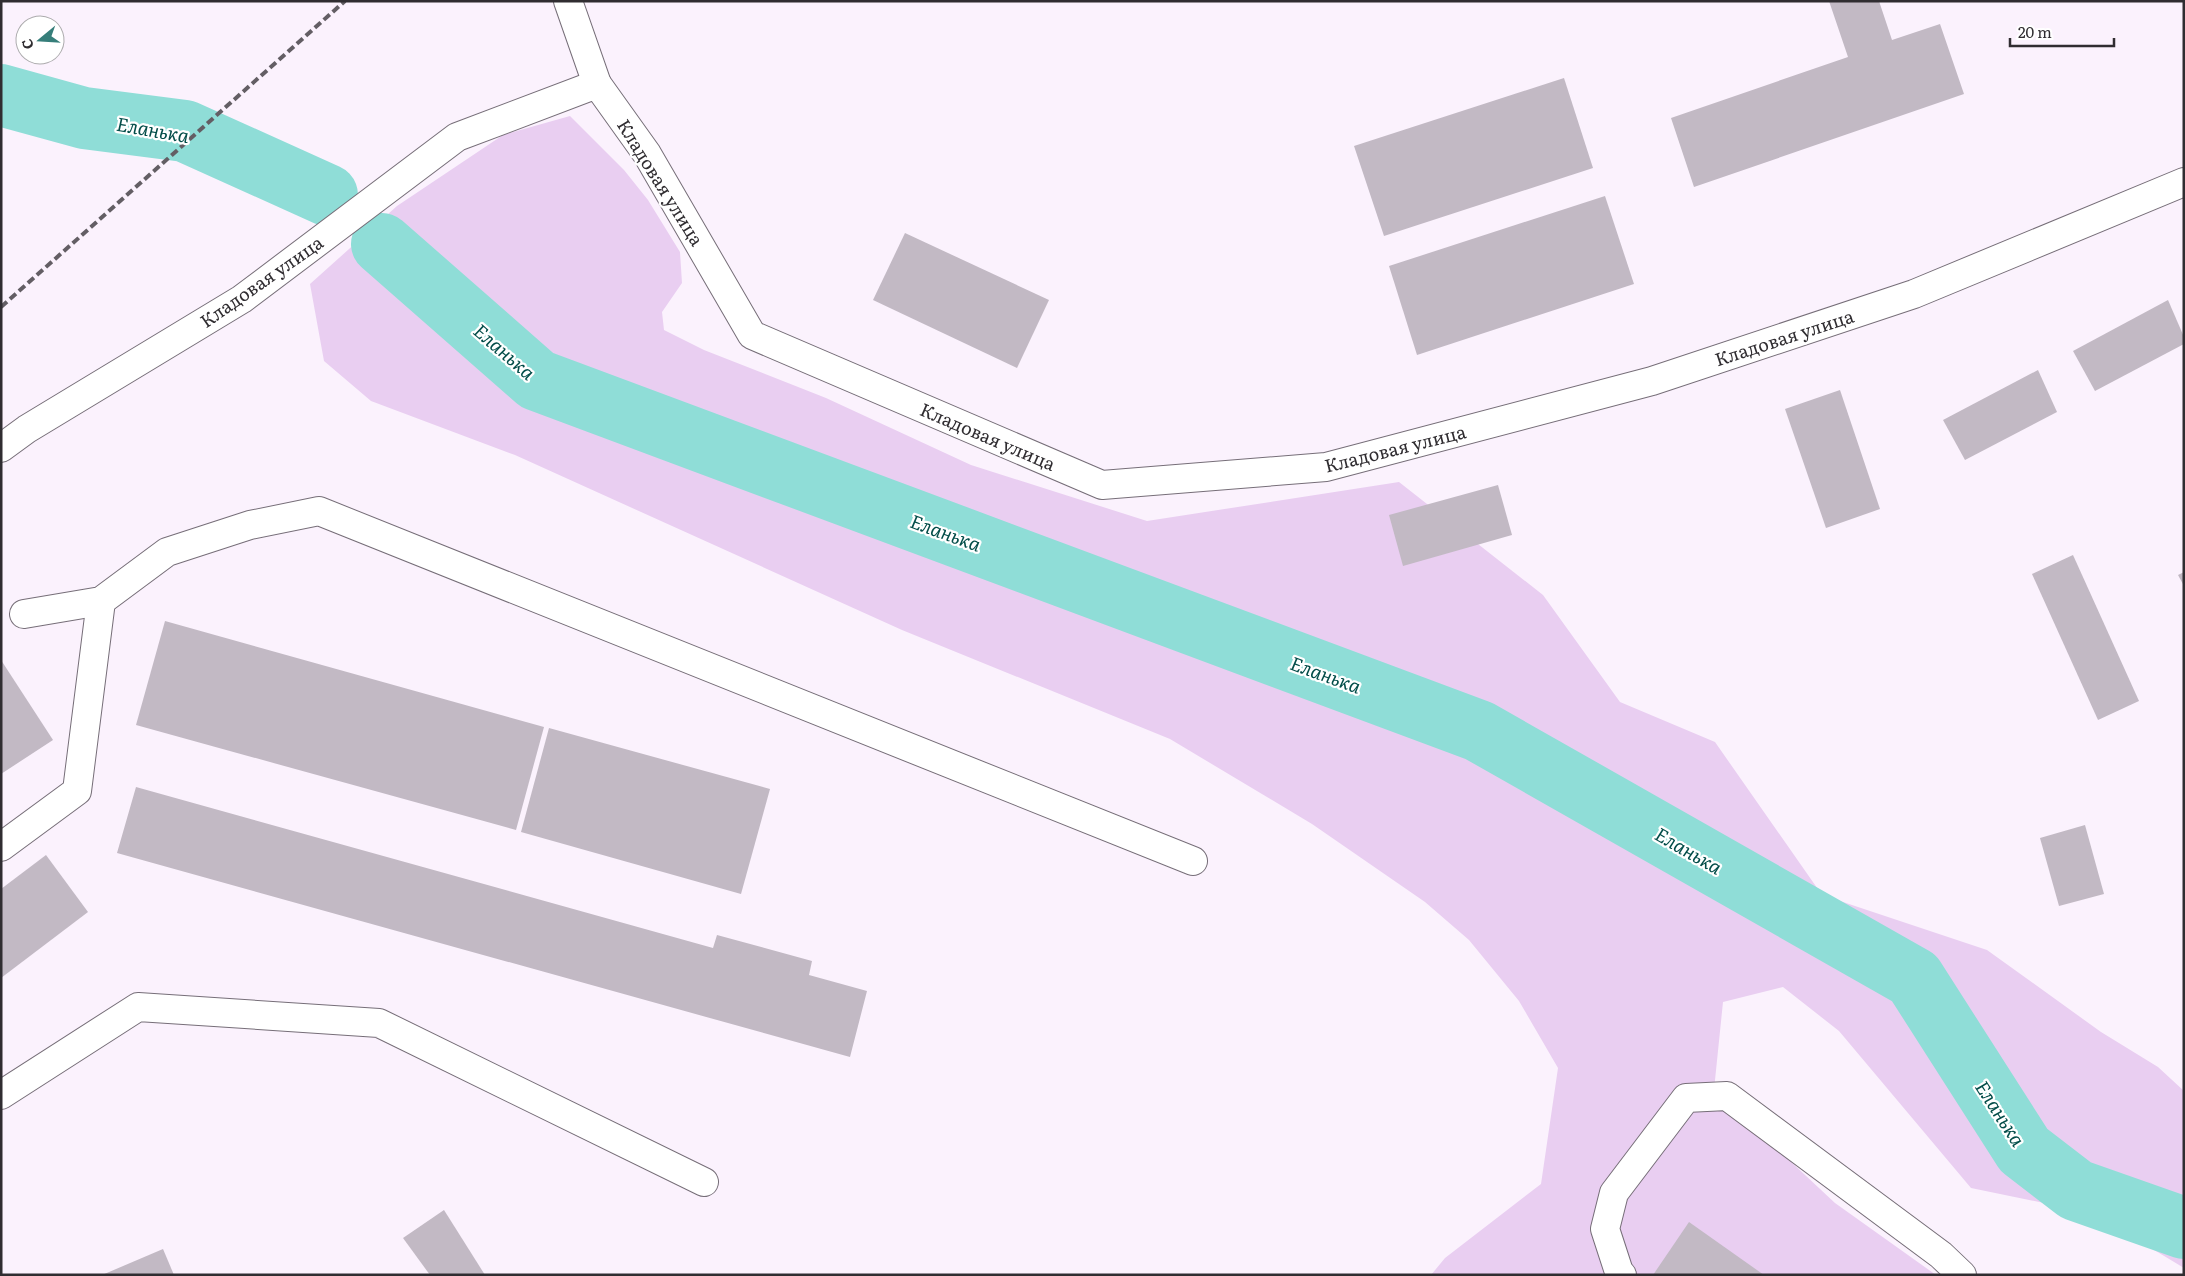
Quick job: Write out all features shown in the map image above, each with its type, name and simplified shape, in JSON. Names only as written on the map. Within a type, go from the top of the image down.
[{"type":"street","points":[[568,1],[597,84]]},
{"type":"street","name":"Кладовая улица","points":[[1,448],[27,429],[242,298],[457,137],[597,84],[647,154],[752,335],[1102,485],[1326,468],[1652,381],[1914,294],[2184,182]]},
{"type":"street","points":[[24,614],[101,601],[167,552],[250,525],[319,511],[1193,861]]},
{"type":"street","points":[[1,847],[77,791],[101,601]]},
{"type":"street","points":[[1,1095],[138,1007],[379,1024],[704,1182]]},
{"type":"street","points":[[1622,1275],[1619,1272],[1605,1229],[1614,1193],[1686,1098],[1727,1096],[1941,1255],[1962,1275]]},
{"type":"shaded area","points":[[570,116],[624,170],[648,200],[680,252],[682,283],[662,312],[664,330],[704,350],[826,398],[971,465],[1147,521],[1399,482],[1543,595],[1620,702],[1715,742],[1822,895],[1987,950],[2101,1032],[2158,1067],[2184,1091],[2184,1268],[2093,1213],[1971,1188],[1839,1031],[1783,987],[1723,1002],[1714,1090],[1835,1203],[1936,1275],[1431,1275],[1445,1258],[1541,1184],[1558,1068],[1519,1001],[1469,940],[1425,902],[1312,824],[1170,739],[902,630],[515,455],[371,401],[324,361],[310,284],[397,206],[503,135]]},
{"type":"building","points":[[1829,1],[1879,1],[1892,40],[1940,24],[1964,94],[1694,187],[1671,118],[1848,57]]},
{"type":"building","points":[[1564,78],[1593,168],[1384,236],[1354,146]]},
{"type":"building","points":[[1605,196],[1634,284],[1417,355],[1389,266]]},
{"type":"building","points":[[905,233],[1049,300],[1017,368],[873,300]]},
{"type":"building","points":[[2168,300],[2184,337],[2184,344],[2095,391],[2073,351]]},
{"type":"building","points":[[2038,370],[2057,412],[1965,460],[1943,420]]},
{"type":"building","points":[[1840,390],[1880,509],[1826,528],[1785,409]]},
{"type":"building","points":[[1498,485],[1512,535],[1403,566],[1389,515]]},
{"type":"building","points":[[2073,555],[2139,701],[2098,720],[2032,574]]},
{"type":"building","points":[[2184,572],[2184,586],[2178,575]]},
{"type":"building","points":[[165,621],[544,727],[516,830],[136,725]]},
{"type":"building","points":[[1,660],[53,740],[1,774]]},
{"type":"building","points":[[549,728],[770,789],[741,894],[521,832]]},
{"type":"building","points":[[136,787],[713,948],[717,935],[812,961],[809,975],[867,991],[850,1057],[117,853]]},
{"type":"building","points":[[2085,825],[2104,894],[2059,906],[2040,838]]},
{"type":"building","points":[[46,855],[88,912],[1,978],[1,889]]},
{"type":"building","points":[[444,1210],[485,1275],[430,1275],[403,1238]]},
{"type":"building","points":[[1689,1222],[1764,1275],[1653,1275]]},
{"type":"building","points":[[163,1249],[174,1275],[102,1275]]},
{"type":"waterway","name":"Еланька","points":[[1,95],[84,118],[185,131],[327,195]]},
{"type":"waterway","name":"Еланька","points":[[382,244],[537,380],[1479,731],[1914,978],[2024,1150],[2076,1190],[2184,1228]]},
{"type":"railway","points":[[1,307],[345,1]]}]
